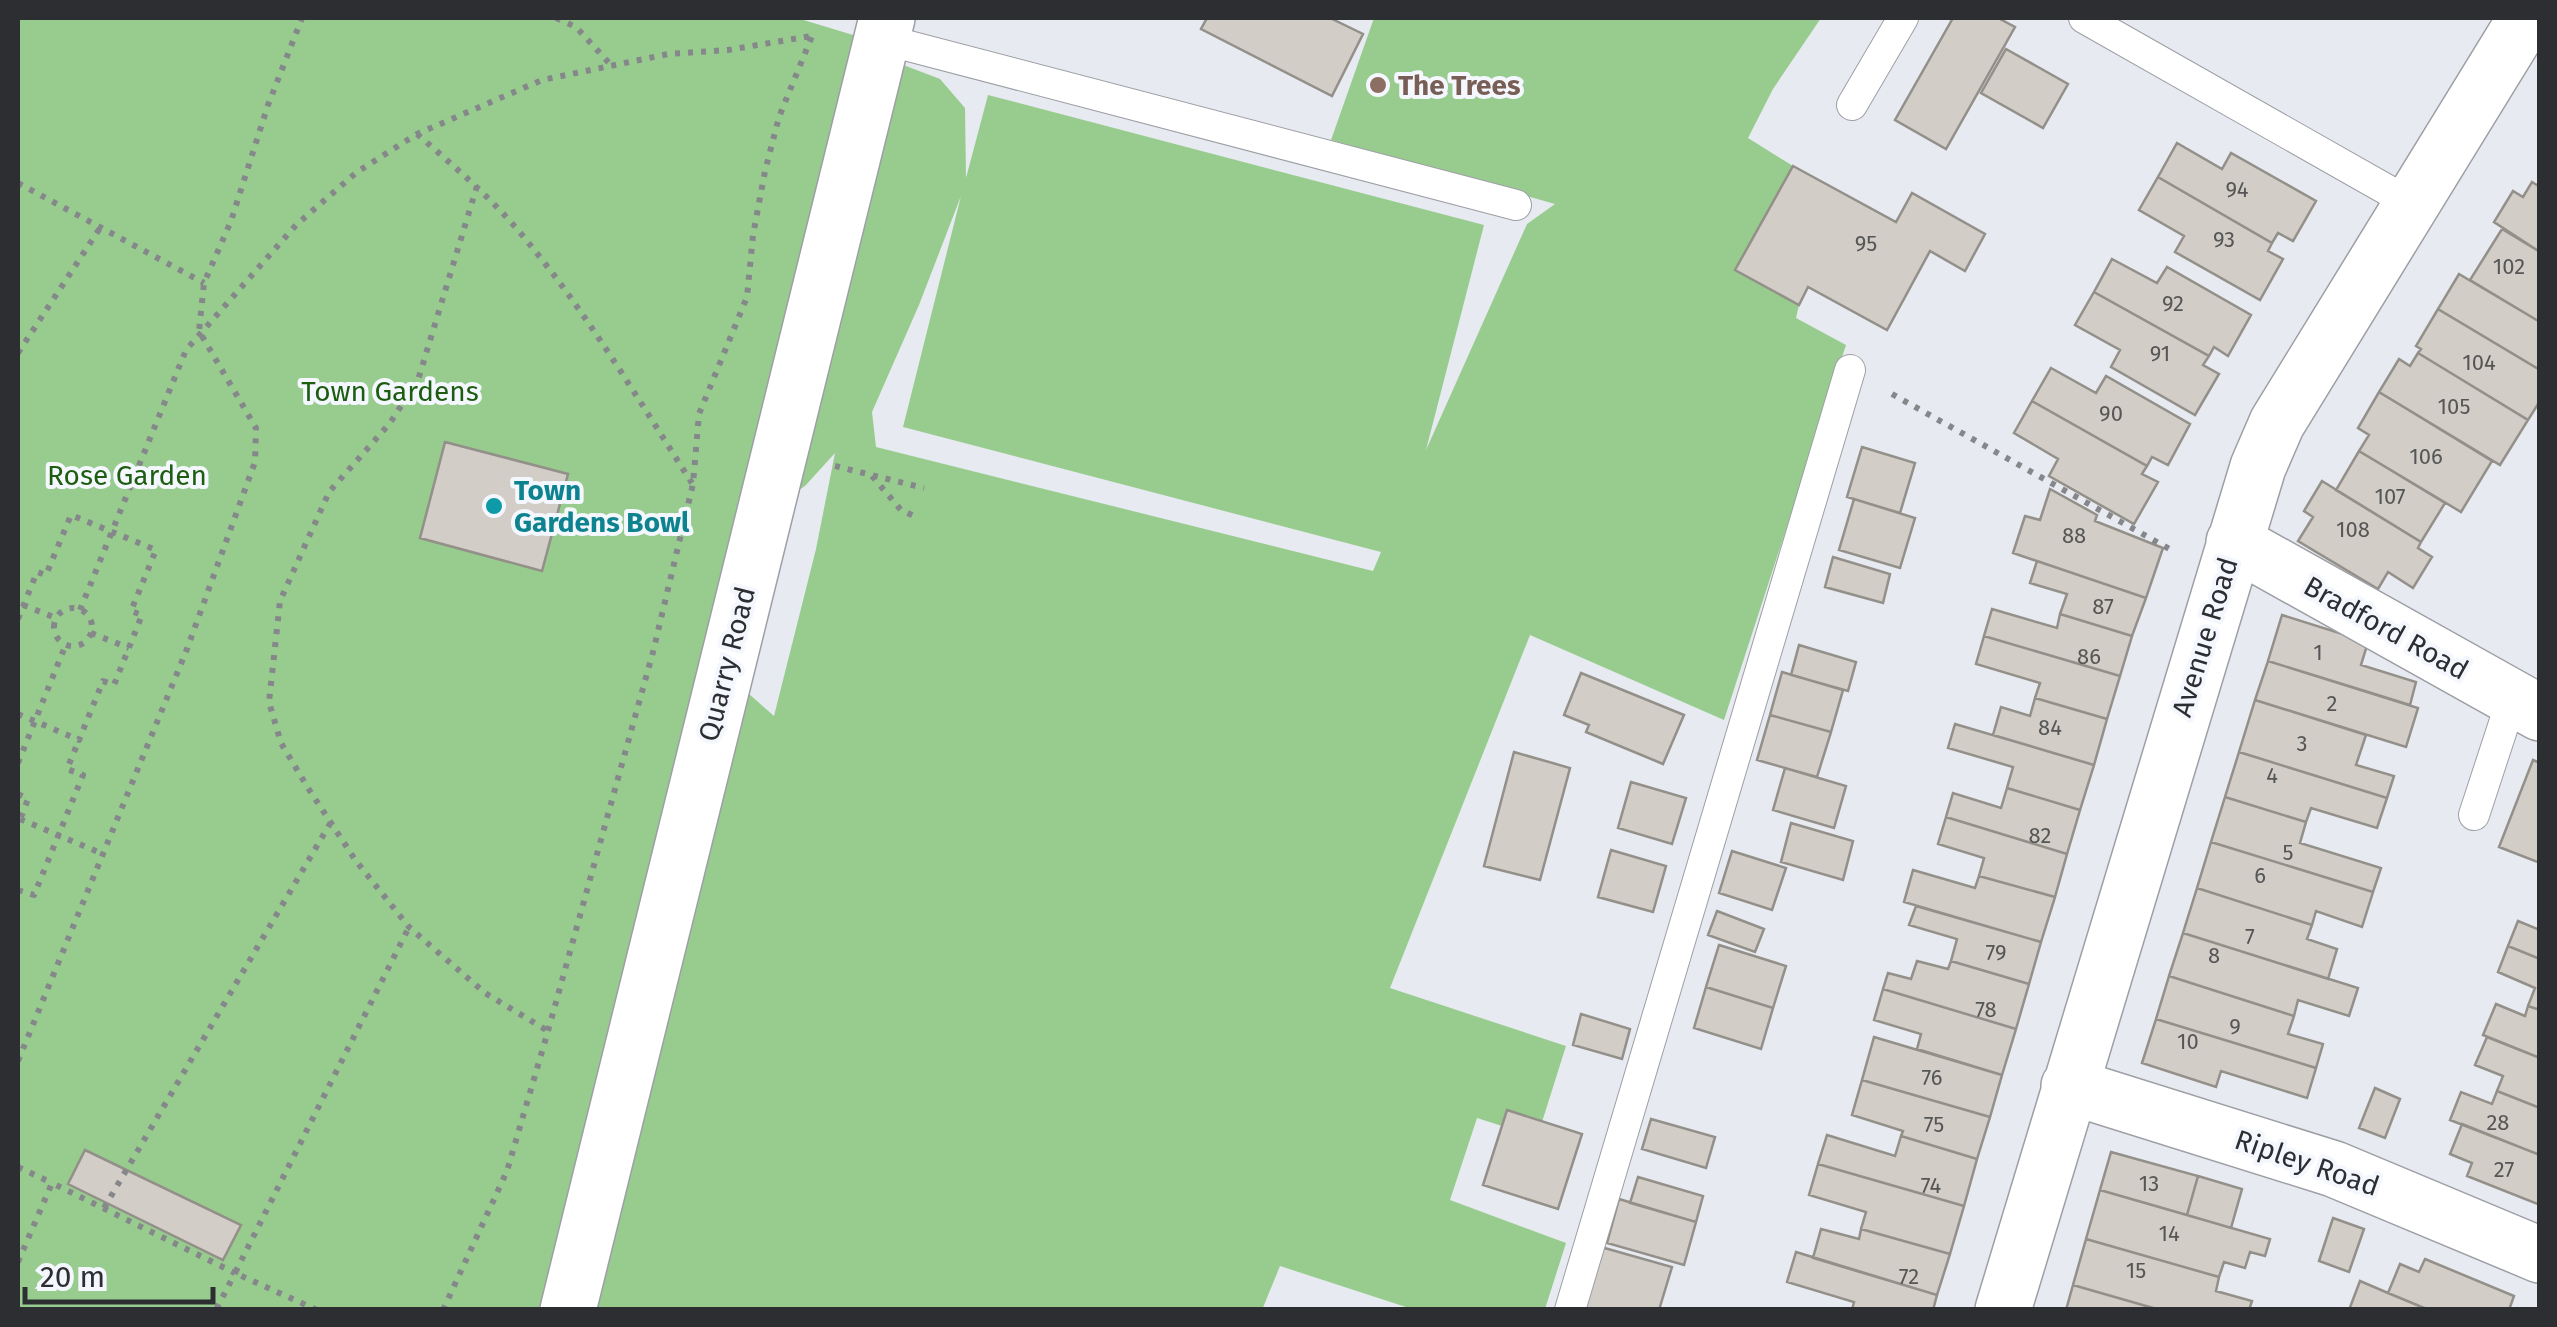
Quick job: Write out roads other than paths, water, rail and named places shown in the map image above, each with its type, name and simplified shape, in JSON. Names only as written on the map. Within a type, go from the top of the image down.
[{"type":"street","name":"Avenue Road","points":[[2003,1310],[2258,467],[2278,422],[2526,18]]},
{"type":"street","name":"Quarry Road","points":[[568,1310],[885,28]]},
{"type":"street","name":"Bradford Road","points":[[2228,560],[2526,706]]},
{"type":"street","name":"Ripley Road","points":[[2070,1086],[2334,1168],[2540,1255]]},
{"type":"lane","points":[[1852,105],[1903,18]]},
{"type":"lane","points":[[2084,18],[2412,204]]},
{"type":"lane","points":[[885,28],[1516,205]]},
{"type":"lane","points":[[1570,1310],[1850,370]]},
{"type":"lane","points":[[2474,815],[2526,706]]},
{"type":"place","name":"The Trees","points":[[1378,85]]},
{"type":"place","name":"Town Gardens Bowl","points":[[494,506]]},
{"type":"park label","name":"Town Gardens","points":[[390,391]]},
{"type":"park label","name":"Rose Garden","points":[[127,475]]}]
